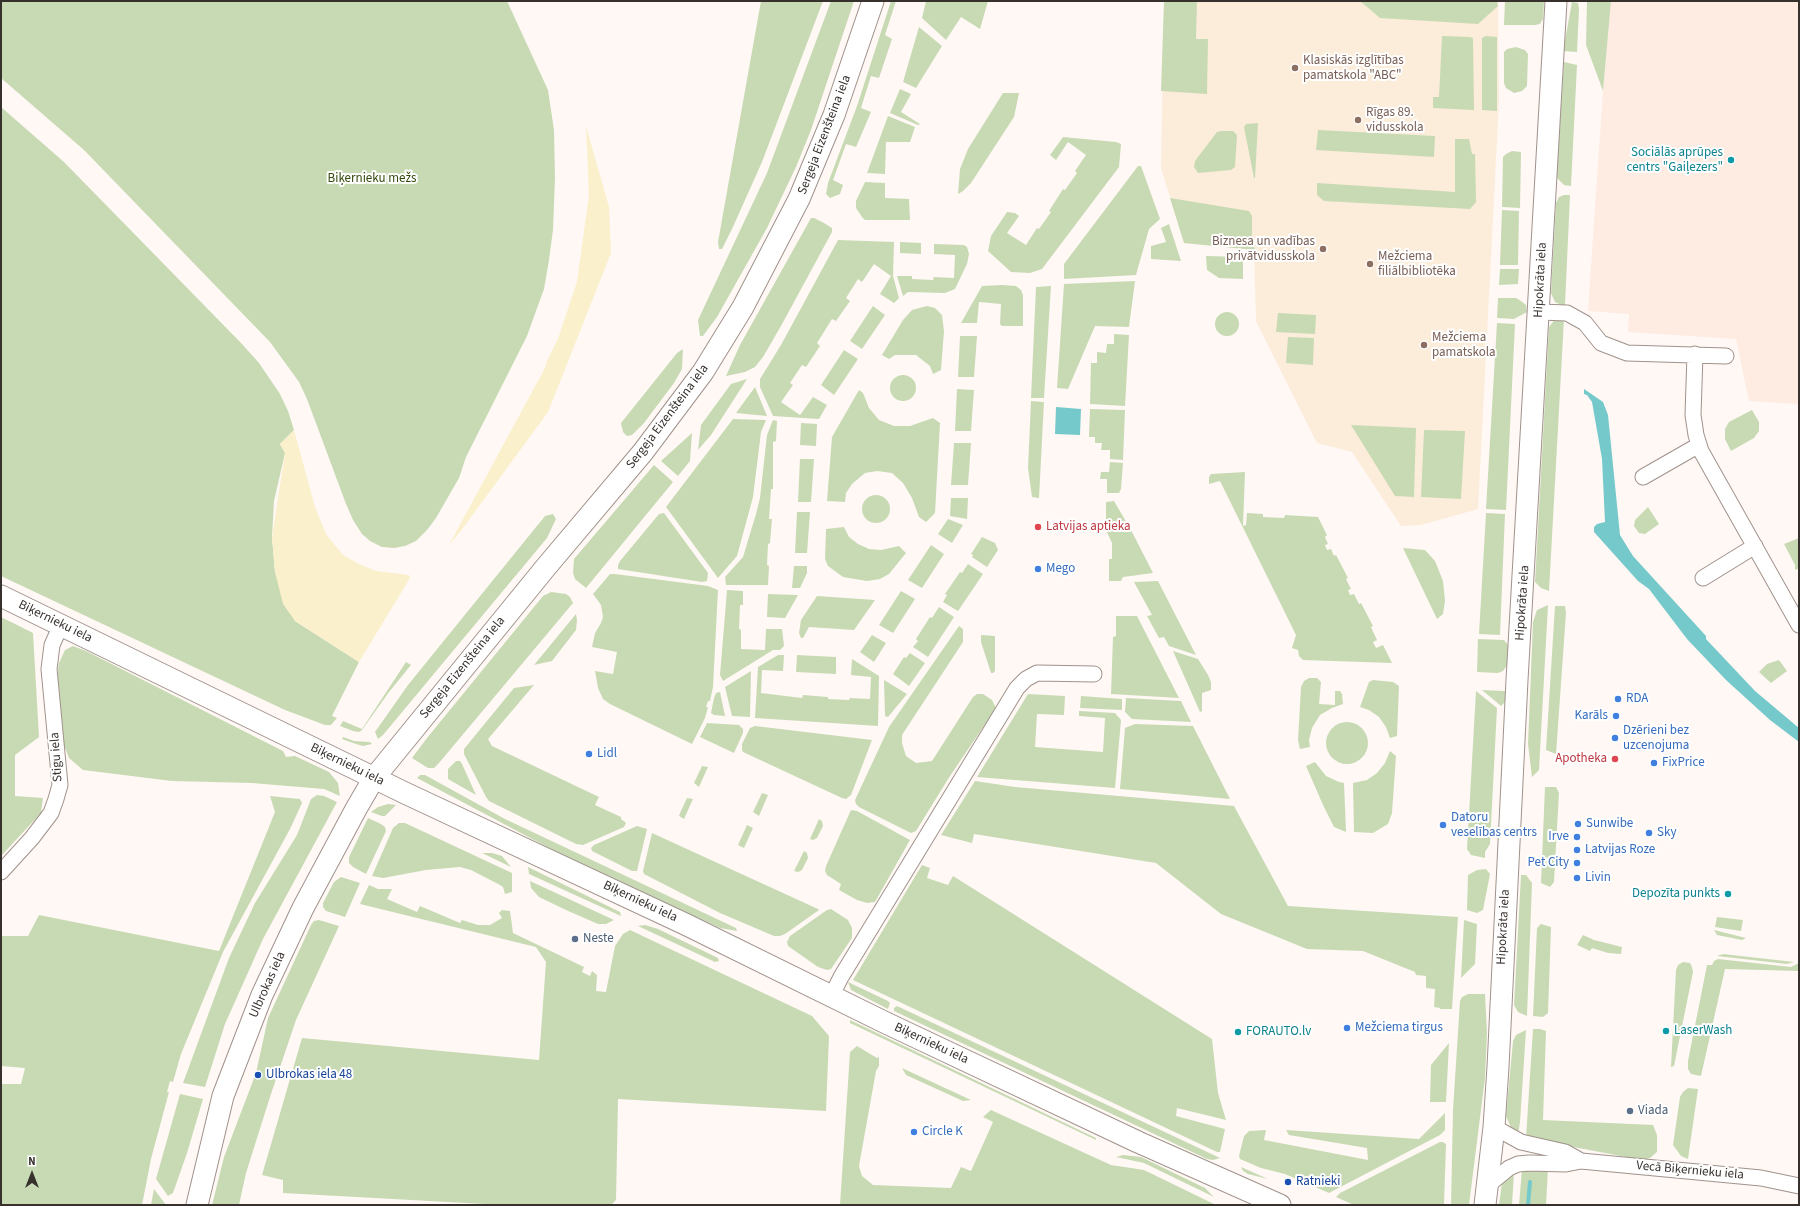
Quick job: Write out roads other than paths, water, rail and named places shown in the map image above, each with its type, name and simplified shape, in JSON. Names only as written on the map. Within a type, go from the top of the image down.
[{"type":"street","name":"Sergeja Eizenšteina iela","points":[[374,778],[546,567],[644,452],[703,372],[743,306],[799,200],[834,115],[873,1]]},
{"type":"street","name":"Hipokrāta iela","points":[[1486,1195],[1494,1127],[1517,680],[1556,1]]},
{"type":"street","points":[[1539,312],[1567,313],[1585,324],[1601,343],[1627,353],[1726,356]]},
{"type":"street","points":[[1695,354],[1694,415],[1696,436],[1699,445],[1711,470],[1799,625]]},
{"type":"street","points":[[1643,477],[1699,445]]},
{"type":"street","points":[[1703,578],[1754,546]]},
{"type":"street","name":"Biķernieku iela","points":[[1,596],[374,778],[679,920],[831,997],[1138,1142],[1280,1205]]},
{"type":"street","name":"Stigu iela","points":[[1,872],[32,838],[51,813],[60,785],[49,669],[52,645],[61,625]]},
{"type":"street","points":[[831,997],[841,977],[1017,688],[1026,679],[1037,673],[1094,674]]},
{"type":"street","name":"Ulbrokas iela","points":[[197,1205],[224,1096],[262,995],[303,908],[374,778]]},
{"type":"street","name":"Vecā Biķernieku iela","points":[[1494,1127],[1521,1142],[1565,1152],[1581,1161]]},
{"type":"street","name":"Vecā Biķernieku iela","points":[[1486,1195],[1509,1168],[1518,1164],[1566,1164],[1581,1161],[1761,1178],[1799,1186]]},
{"type":"water","points":[[1584,389],[1603,402],[1608,415],[1620,535],[1633,556],[1706,636],[1706,639],[1755,691],[1799,728],[1799,742],[1770,720],[1726,680],[1687,639],[1649,589],[1638,581],[1594,532],[1594,527],[1597,524],[1605,522],[1602,459],[1592,402],[1587,395],[1584,394]]},
{"type":"water","points":[[1056,407],[1081,409],[1080,435],[1055,434]]},
{"type":"waterway","points":[[1528,1205],[1530,1182]]},
{"type":"place","name":"Klasiskās izglītības pamatskola \"ABC\"","points":[[1295,68]]},
{"type":"place","name":"Rīgas 89. vidusskola","points":[[1358,120]]},
{"type":"place","name":"Sociālās aprūpes centrs \"Gaiļezers\"","points":[[1731,160]]},
{"type":"place","name":"Biznesa un vadības privātvidusskola","points":[[1323,249]]},
{"type":"place","name":"Mežciema filiālbibliotēka","points":[[1370,264]]},
{"type":"place","name":"Mežciema pamatskola","points":[[1424,345]]},
{"type":"place","name":"Latvijas aptieka","points":[[1038,527]]},
{"type":"place","name":"Mego","points":[[1038,569]]},
{"type":"place","name":"RDA","points":[[1618,699]]},
{"type":"place","name":"Karāls","points":[[1616,716]]},
{"type":"place","name":"Dzērieni bez uzcenojuma","points":[[1615,738]]},
{"type":"place","name":"Lidl","points":[[589,754]]},
{"type":"place","name":"Apotheka","points":[[1615,759]]},
{"type":"place","name":"FixPrice","points":[[1654,763]]},
{"type":"place","name":"Sunwibe","points":[[1578,824]]},
{"type":"place","name":"Datoru veselības centrs","points":[[1443,825]]},
{"type":"place","name":"Sky","points":[[1649,833]]},
{"type":"place","name":"Irve","points":[[1577,837]]},
{"type":"place","name":"Latvijas Roze","points":[[1577,850]]},
{"type":"place","name":"Pet City","points":[[1577,863]]},
{"type":"place","name":"Livin","points":[[1577,878]]},
{"type":"place","name":"Depozīta punkts","points":[[1728,894]]},
{"type":"place","name":"Neste","points":[[575,939]]},
{"type":"place","name":"Mežciema tirgus","points":[[1347,1028]]},
{"type":"place","name":"LaserWash","points":[[1666,1031]]},
{"type":"place","name":"FORAUTO.lv","points":[[1238,1032]]},
{"type":"place","name":"Ulbrokas iela 48","points":[[258,1075]]},
{"type":"place","name":"Viada","points":[[1630,1111]]},
{"type":"place","name":"Circle K","points":[[914,1132]]},
{"type":"place","name":"Ratnieki","points":[[1288,1182]]},
{"type":"park label","name":"Biķernieku mežs","points":[[372,179]]}]
